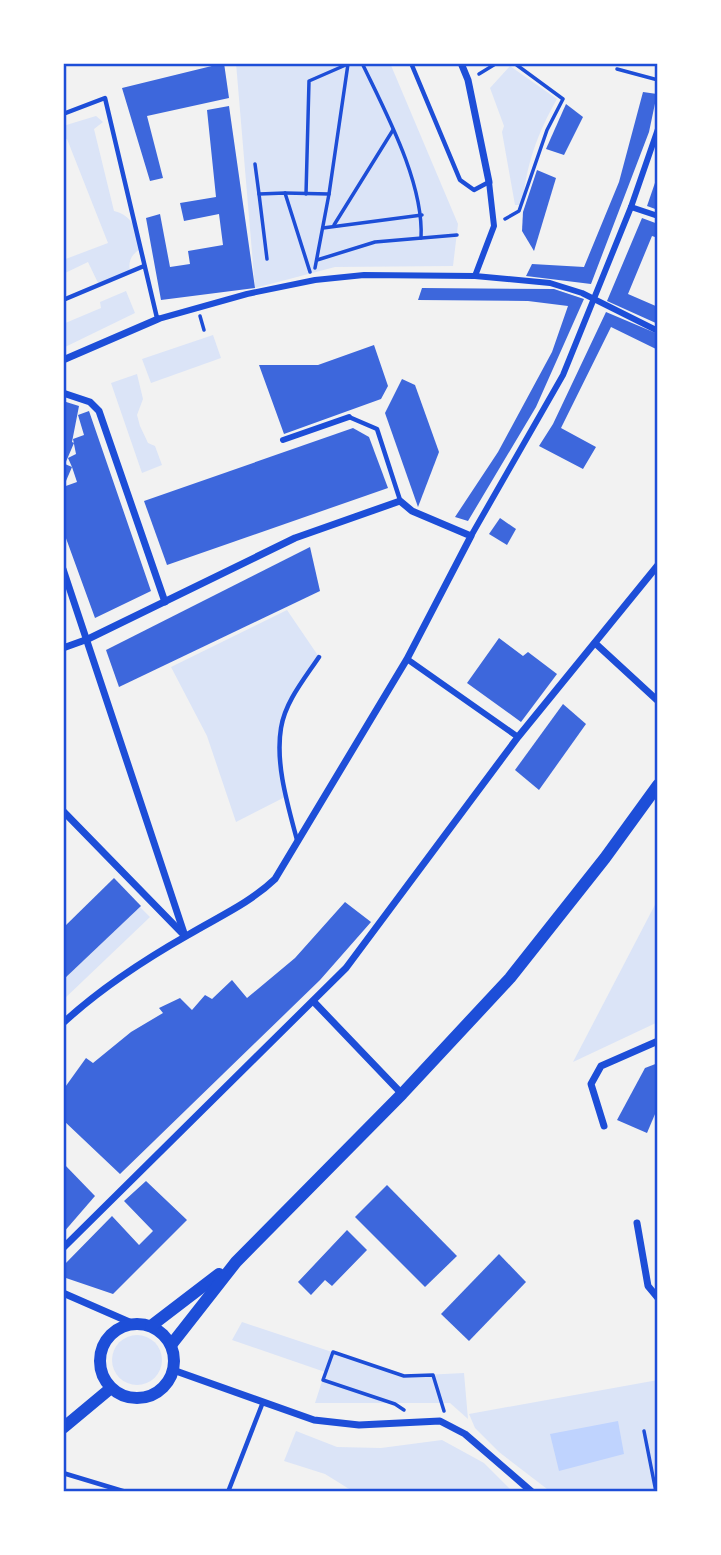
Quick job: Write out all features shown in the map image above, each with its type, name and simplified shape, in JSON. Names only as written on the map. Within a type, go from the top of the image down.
[{"type":"street","points":[[461,63],[468,80],[489,182],[494,226],[475,276]]},
{"type":"street","points":[[63,1023],[93,996],[185,936],[261,893],[275,879],[298,845],[407,659],[471,536],[563,375],[631,207],[658,130]]},
{"type":"street","points":[[631,207],[658,216]]},
{"type":"street","points":[[63,360],[158,319],[247,294],[313,281],[364,275],[475,276],[551,283],[658,331]]},
{"type":"street","points":[[63,393],[90,402],[99,411],[166,602]]},
{"type":"street","points":[[284,440],[349,417]]},
{"type":"street","points":[[63,648],[88,639],[295,538],[400,501],[412,511],[471,536]]},
{"type":"street","points":[[63,1248],[346,968],[518,737],[658,565]]},
{"type":"street","points":[[63,569],[185,936]]},
{"type":"street","points":[[595,643],[658,701]]},
{"type":"street","points":[[407,659],[518,737]]},
{"type":"street","points":[[171,1345],[236,1262],[402,1094],[510,978],[605,858],[658,785]]},
{"type":"street","points":[[63,812],[185,936]]},
{"type":"street","points":[[314,1002],[402,1094]]},
{"type":"street","points":[[604,1126],[591,1084],[601,1066],[658,1041]]},
{"type":"street","points":[[637,1223],[648,1286],[658,1298]]},
{"type":"street","points":[[151,1326],[236,1262]]},
{"type":"street","points":[[63,1293],[134,1324],[151,1326],[171,1345],[173,1370],[166,1384],[154,1394],[139,1399],[124,1396],[111,1388],[103,1378],[100,1354],[112,1333],[134,1324]]},
{"type":"street","points":[[173,1370],[314,1420],[359,1425],[440,1421],[465,1434],[532,1492]]},
{"type":"street","points":[[63,1428],[111,1388]]},
{"type":"lane","points":[[411,63],[460,180],[474,190],[489,182]]},
{"type":"lane","points":[[63,114],[105,98],[158,319]]},
{"type":"lane","points":[[63,300],[144,266]]},
{"type":"lane","points":[[349,417],[377,429],[400,501]]},
{"type":"lane","points":[[298,845],[281,768],[281,728],[293,695],[319,657]]},
{"type":"lane","points":[[228,1492],[262,1402]]},
{"type":"lane","points":[[63,1473],[126,1492]]},
{"type":"path","points":[[362,63],[393,130],[422,215],[421,238]]},
{"type":"path","points":[[468,80],[497,63]]},
{"type":"path","points":[[494,226],[519,211],[547,130],[563,99],[514,63]]},
{"type":"path","points":[[306,194],[309,81],[349,64]]},
{"type":"path","points":[[313,281],[349,64]]},
{"type":"path","points":[[617,69],[658,80]]},
{"type":"path","points":[[334,225],[393,130]]},
{"type":"path","points":[[255,164],[267,259]]},
{"type":"path","points":[[285,193],[313,281]]},
{"type":"path","points":[[260,194],[329,194]]},
{"type":"path","points":[[323,228],[422,215]]},
{"type":"path","points":[[317,260],[375,242],[457,235]]},
{"type":"path","points":[[420,1422],[395,1404],[323,1380],[333,1352],[404,1376],[433,1375],[443,1403]]},
{"type":"path","points":[[644,1431],[657,1492]]},
{"type":"shaded area","points":[[236,63],[390,63],[458,224],[453,266],[335,267],[255,288]]},
{"type":"shaded area","points":[[510,66],[557,99],[534,150],[526,177],[523,205],[515,205],[502,132],[504,126],[490,88]]},
{"type":"shaded area","points":[[96,116],[103,122],[94,129],[114,211],[130,220],[140,249],[131,259],[130,272],[99,285],[88,262],[63,274],[63,260],[108,243],[67,139],[63,140],[63,126]]},
{"type":"shaded area","points":[[126,291],[135,313],[63,348],[63,324],[101,308],[100,302]]},
{"type":"shaded area","points":[[213,335],[221,358],[151,383],[142,359]]},
{"type":"shaded area","points":[[137,374],[143,399],[137,415],[140,426],[148,443],[155,446],[162,465],[142,473],[111,383]]},
{"type":"shaded area","points":[[287,610],[319,657],[297,692],[285,722],[281,754],[287,796],[236,822],[207,736],[171,667]]},
{"type":"shaded area","points":[[658,899],[658,1022],[573,1062]]},
{"type":"shaded area","points":[[140,907],[150,917],[63,1000],[63,980]]},
{"type":"shaded area","points":[[242,1322],[404,1376],[464,1373],[468,1419],[450,1403],[315,1403],[325,1372],[232,1340]]},
{"type":"shaded area","points":[[137,1335],[155,1342],[162,1360],[155,1378],[137,1385],[119,1378],[112,1360],[119,1342]]},
{"type":"shaded area","points":[[658,1380],[658,1492],[551,1492],[499,1452],[475,1428],[469,1414]]},
{"type":"shaded area","points":[[296,1431],[337,1447],[381,1448],[442,1440],[484,1463],[513,1492],[354,1492],[325,1474],[284,1461]]},
{"type":"water","points":[[618,1421],[624,1454],[559,1471],[550,1434]]},
{"type":"building","points":[[224,63],[229,98],[147,116],[163,178],[150,181],[122,88]]},
{"type":"building","points":[[643,92],[657,94],[649,132],[591,284],[526,276],[532,264],[584,267],[619,182]]},
{"type":"building","points":[[566,104],[583,117],[564,155],[546,149]]},
{"type":"building","points":[[229,106],[255,288],[161,300],[146,218],[160,214],[170,267],[190,264],[188,251],[223,245],[219,214],[184,221],[180,203],[216,197],[207,110]]},
{"type":"building","points":[[537,170],[556,178],[534,251],[522,231],[523,212]]},
{"type":"building","points":[[658,174],[658,210],[647,206]]},
{"type":"building","points":[[642,218],[658,224],[658,238],[652,236],[628,294],[658,307],[658,324],[607,301]]},
{"type":"building","points":[[422,288],[554,289],[584,299],[536,407],[468,521],[455,517],[498,452],[552,352],[568,306],[528,301],[418,300]]},
{"type":"building","points":[[606,312],[658,334],[658,350],[611,327],[561,428],[596,447],[583,469],[539,446],[553,424]]},
{"type":"building","points":[[374,345],[388,386],[381,399],[284,434],[259,365],[318,365]]},
{"type":"building","points":[[402,379],[415,385],[439,452],[418,507],[385,413]]},
{"type":"building","points":[[63,401],[79,406],[72,442],[74,443],[65,464],[72,467],[66,481],[63,480]]},
{"type":"building","points":[[89,411],[151,591],[95,618],[63,530],[63,487],[77,482],[68,458],[76,454],[73,439],[84,435],[78,415]]},
{"type":"building","points":[[353,428],[369,437],[388,488],[167,565],[144,501]]},
{"type":"building","points":[[500,518],[516,529],[507,545],[489,534]]},
{"type":"building","points":[[310,547],[320,591],[119,687],[106,650]]},
{"type":"building","points":[[499,638],[523,656],[528,652],[557,674],[521,722],[467,683]]},
{"type":"building","points":[[563,704],[586,724],[539,790],[515,770]]},
{"type":"building","points":[[114,878],[141,906],[63,980],[63,928]]},
{"type":"building","points":[[345,902],[371,922],[320,980],[120,1174],[63,1120],[63,1090],[86,1058],[93,1063],[131,1032],[163,1013],[159,1008],[180,998],[192,1010],[205,995],[212,999],[232,980],[247,998],[295,958]]},
{"type":"building","points":[[658,1063],[658,1107],[647,1133],[617,1120],[645,1068]]},
{"type":"building","points":[[63,1163],[95,1196],[63,1233]]},
{"type":"building","points":[[146,1181],[187,1220],[113,1294],[63,1277],[63,1266],[112,1216],[139,1245],[153,1231],[124,1201]]},
{"type":"building","points":[[387,1185],[457,1256],[425,1287],[355,1217]]},
{"type":"building","points":[[347,1230],[367,1250],[332,1286],[325,1280],[311,1295],[298,1282]]},
{"type":"building","points":[[499,1254],[526,1282],[469,1341],[441,1314]]}]
